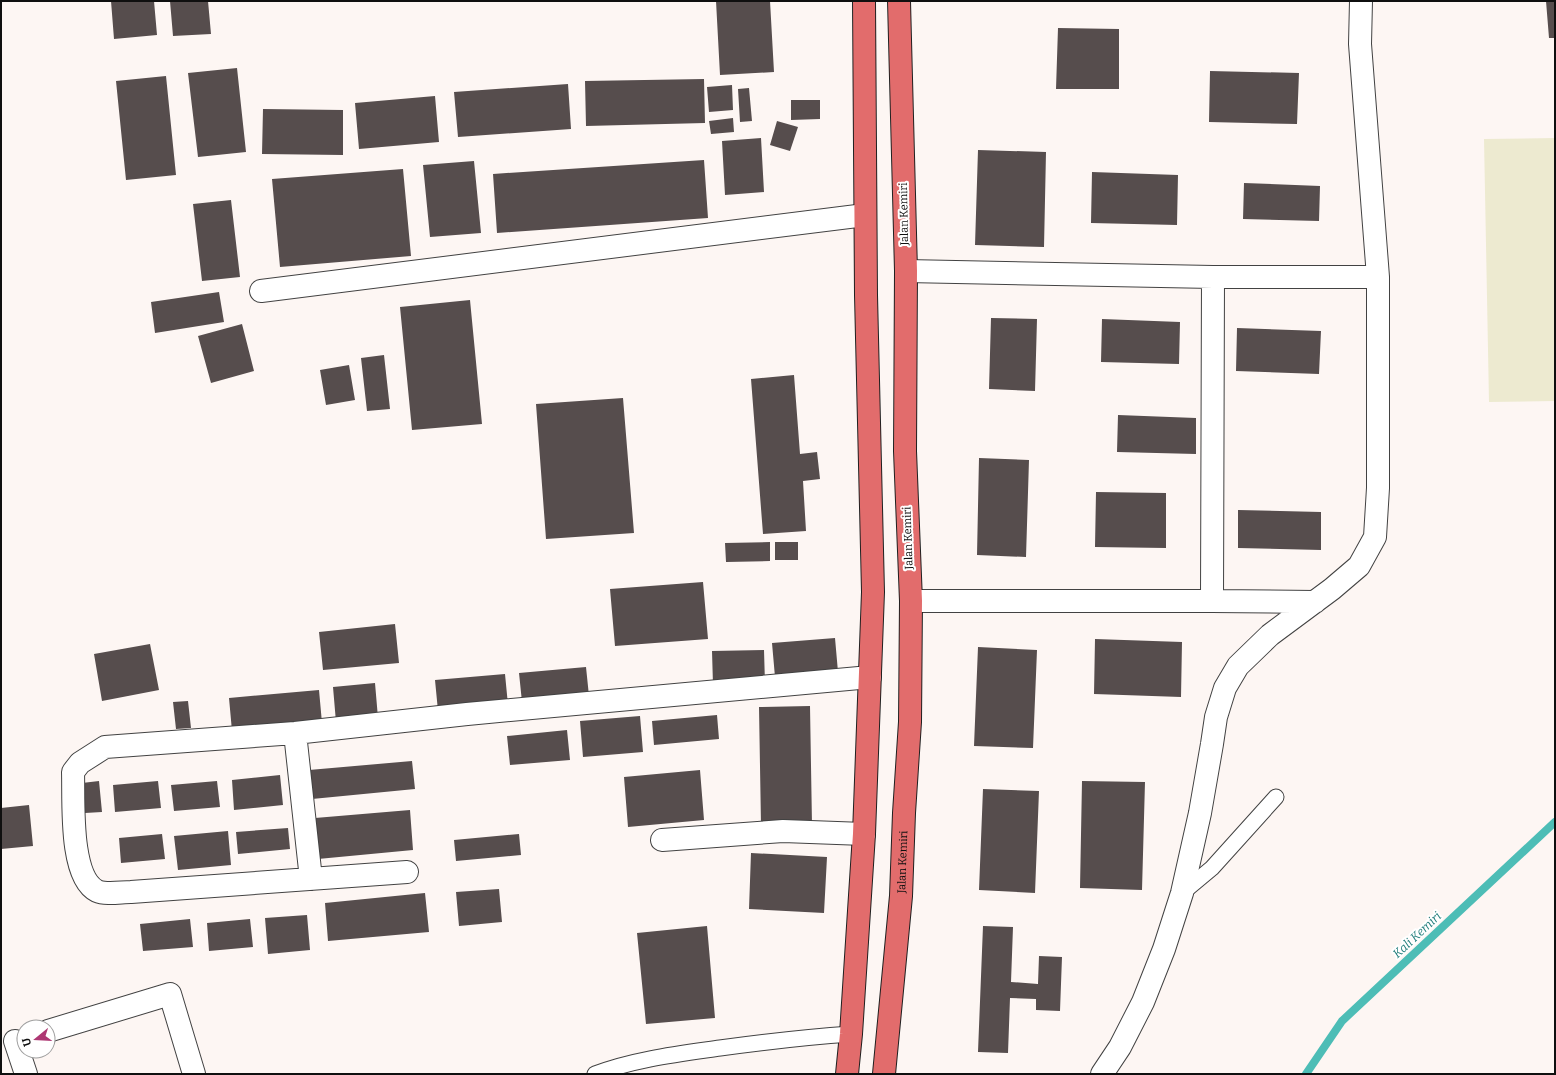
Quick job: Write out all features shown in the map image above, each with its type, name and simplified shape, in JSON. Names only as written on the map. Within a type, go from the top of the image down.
[{"type":"highway","points":[[847,1074],[864,834],[873,592],[865,215],[864,1]]},
{"type":"highway","name":"Jalan Kemiri","points":[[884,1074],[901,896],[904,813],[910,722],[911,602],[905,451],[906,271],[899,1]]},
{"type":"street","points":[[1102,1074],[1120,1047],[1143,1002],[1164,949],[1182,893],[1200,813],[1216,717],[1225,688],[1238,666],[1270,635],[1315,602],[1359,566],[1375,537],[1378,488],[1378,277],[1360,44],[1362,1]]},
{"type":"street","points":[[261,291],[865,215]]},
{"type":"street","points":[[906,271],[1213,277],[1378,277]]},
{"type":"street","points":[[1212,601],[1213,277]]},
{"type":"street","points":[[911,602],[1315,602]]},
{"type":"street","points":[[408,872],[131,892],[98,891],[87,884],[80,868],[76,843],[73,772],[80,763],[105,747],[296,733],[467,714],[870,677]]},
{"type":"street","points":[[296,733],[311,879]]},
{"type":"street","points":[[662,840],[783,831],[864,834]]},
{"type":"street","points":[[56,1029],[170,994],[194,1074]]},
{"type":"street","points":[[13,1041],[26,1074]]},
{"type":"lane","points":[[1182,893],[1212,868],[1276,797]]},
{"type":"lane","points":[[595,1074],[608,1069],[663,1056],[785,1039],[851,1034]]},
{"type":"shaded area","points":[[1555,138],[1555,401],[1489,402],[1484,139]]},
{"type":"building","points":[[111,1],[154,1],[157,35],[114,39]]},
{"type":"building","points":[[170,1],[208,1],[211,34],[173,36]]},
{"type":"building","points":[[716,1],[770,1],[774,72],[720,75]]},
{"type":"building","points":[[1546,1],[1555,1],[1555,38],[1549,38]]},
{"type":"building","points":[[1058,28],[1119,29],[1119,89],[1056,89]]},
{"type":"building","points":[[237,68],[246,152],[198,157],[188,73]]},
{"type":"building","points":[[1210,71],[1299,73],[1297,124],[1209,122]]},
{"type":"building","points":[[166,76],[176,175],[126,180],[116,81]]},
{"type":"building","points":[[704,79],[705,123],[586,126],[585,81]]},
{"type":"building","points":[[568,84],[571,129],[458,137],[454,92]]},
{"type":"building","points":[[732,85],[733,110],[709,112],[707,87]]},
{"type":"building","points":[[749,88],[752,121],[740,122],[738,89]]},
{"type":"building","points":[[435,96],[439,142],[359,149],[355,103]]},
{"type":"building","points":[[791,100],[820,100],[820,119],[791,120]]},
{"type":"building","points":[[263,109],[343,110],[343,155],[262,154]]},
{"type":"building","points":[[733,118],[734,132],[711,134],[709,121]]},
{"type":"building","points":[[777,121],[798,127],[790,151],[770,145]]},
{"type":"building","points":[[761,138],[764,192],[725,195],[722,141]]},
{"type":"building","points":[[978,150],[1046,152],[1044,247],[975,245]]},
{"type":"building","points":[[704,160],[708,218],[497,233],[493,174]]},
{"type":"building","points":[[474,161],[481,233],[430,237],[423,165]]},
{"type":"building","points":[[403,169],[411,256],[280,267],[272,179]]},
{"type":"building","points":[[1092,172],[1178,175],[1177,225],[1091,223]]},
{"type":"building","points":[[1244,183],[1320,186],[1319,221],[1243,219]]},
{"type":"building","points":[[231,200],[240,277],[202,281],[193,204]]},
{"type":"building","points":[[219,292],[224,322],[155,333],[151,302]]},
{"type":"building","points":[[470,300],[482,424],[412,430],[400,307]]},
{"type":"building","points":[[991,318],[1037,319],[1035,391],[989,389]]},
{"type":"building","points":[[1102,319],[1180,322],[1179,364],[1101,362]]},
{"type":"building","points":[[242,324],[254,371],[211,383],[198,336]]},
{"type":"building","points":[[1237,328],[1321,331],[1319,374],[1236,371]]},
{"type":"building","points":[[384,355],[390,409],[367,411],[361,358]]},
{"type":"building","points":[[349,365],[355,400],[326,405],[320,370]]},
{"type":"building","points":[[794,375],[800,454],[817,452],[820,479],[803,481],[806,531],[763,534],[751,379]]},
{"type":"building","points":[[623,398],[634,533],[546,539],[536,404]]},
{"type":"building","points":[[1118,415],[1196,418],[1196,454],[1117,452]]},
{"type":"building","points":[[979,458],[1029,460],[1026,557],[977,555]]},
{"type":"building","points":[[1096,492],[1166,493],[1166,548],[1095,547]]},
{"type":"building","points":[[1238,510],[1321,512],[1321,550],[1238,548]]},
{"type":"building","points":[[770,542],[770,561],[726,562],[725,543]]},
{"type":"building","points":[[775,542],[798,542],[798,560],[775,560]]},
{"type":"building","points":[[703,582],[708,639],[615,646],[610,589]]},
{"type":"building","points":[[395,624],[399,663],[323,670],[319,632]]},
{"type":"building","points":[[835,638],[838,672],[775,677],[772,643]]},
{"type":"building","points":[[1095,639],[1182,642],[1181,697],[1094,694]]},
{"type":"building","points":[[150,644],[159,690],[102,701],[94,654]]},
{"type":"building","points":[[978,647],[1037,650],[1033,748],[974,746]]},
{"type":"building","points":[[764,650],[765,684],[713,685],[712,651]]},
{"type":"building","points":[[586,667],[589,696],[522,702],[519,673]]},
{"type":"building","points":[[505,674],[508,705],[438,711],[435,680]]},
{"type":"building","points":[[375,683],[378,718],[336,722],[333,687]]},
{"type":"building","points":[[319,690],[322,723],[232,731],[229,698]]},
{"type":"building","points":[[188,701],[191,728],[176,729],[173,702]]},
{"type":"building","points":[[810,706],[812,825],[761,825],[759,707]]},
{"type":"building","points":[[717,715],[719,739],[654,745],[652,721]]},
{"type":"building","points":[[640,716],[643,752],[583,757],[580,721]]},
{"type":"building","points":[[567,730],[570,760],[510,765],[507,736]]},
{"type":"building","points":[[412,761],[415,789],[312,799],[309,770]]},
{"type":"building","points":[[700,770],[704,820],[628,827],[624,777]]},
{"type":"building","points":[[280,775],[283,805],[234,810],[232,780]]},
{"type":"building","points":[[99,781],[102,812],[85,813],[82,783]]},
{"type":"building","points":[[158,781],[161,808],[115,812],[113,785]]},
{"type":"building","points":[[217,781],[220,807],[174,811],[171,785]]},
{"type":"building","points":[[1082,781],[1145,782],[1142,890],[1080,888]]},
{"type":"building","points":[[983,789],[1039,791],[1035,893],[979,890]]},
{"type":"building","points":[[29,805],[33,846],[1,849],[1,808]]},
{"type":"building","points":[[410,810],[413,850],[318,859],[315,818]]},
{"type":"building","points":[[288,828],[290,849],[238,854],[236,832]]},
{"type":"building","points":[[228,831],[231,865],[178,870],[174,836]]},
{"type":"building","points":[[162,834],[165,859],[121,863],[119,838]]},
{"type":"building","points":[[519,834],[521,855],[456,861],[454,840]]},
{"type":"building","points":[[751,853],[827,857],[824,913],[749,909]]},
{"type":"building","points":[[499,889],[502,922],[459,926],[456,892]]},
{"type":"building","points":[[425,893],[429,932],[328,941],[325,903]]},
{"type":"building","points":[[307,915],[310,950],[268,954],[265,918]]},
{"type":"building","points":[[190,919],[193,947],[143,951],[140,924]]},
{"type":"building","points":[[250,919],[253,947],[209,951],[207,923]]},
{"type":"building","points":[[707,926],[715,1018],[646,1024],[637,933]]},
{"type":"building","points":[[983,926],[1013,927],[1011,982],[1038,984],[1039,956],[1062,957],[1060,1011],[1036,1010],[1036,999],[1010,998],[1008,1053],[978,1052]]},
{"type":"waterway","name":"Kali Kemiri","points":[[1306,1074],[1342,1021],[1555,822]]}]
